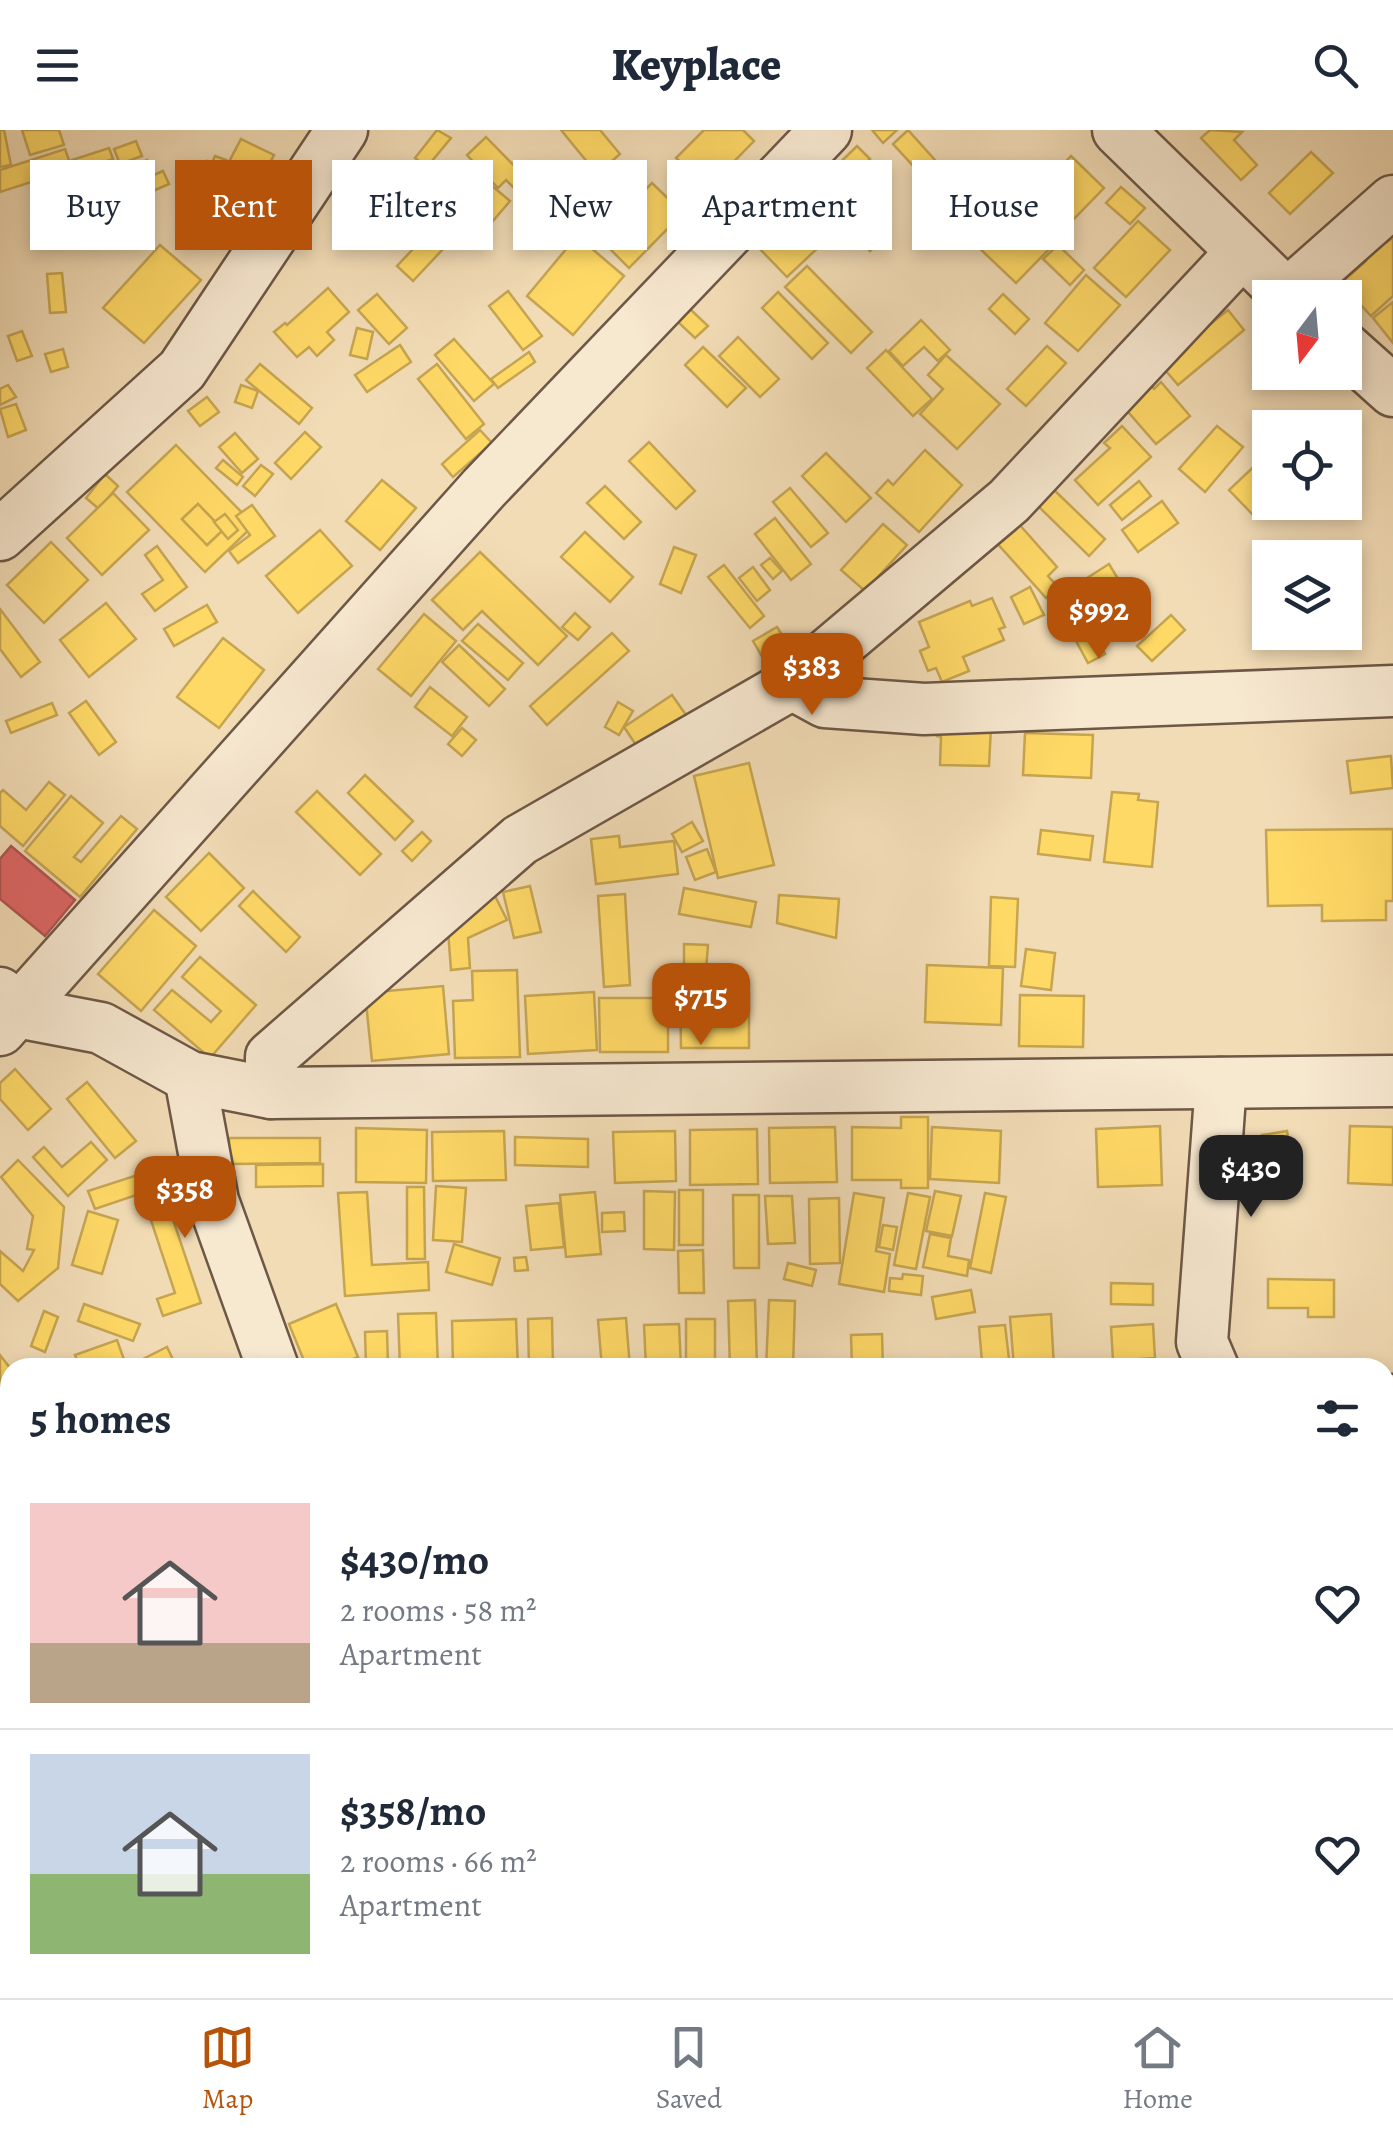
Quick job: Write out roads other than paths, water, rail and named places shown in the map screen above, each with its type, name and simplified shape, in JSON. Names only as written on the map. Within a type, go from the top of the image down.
[{"type":"street","points":[[0,535],[182,370],[342,130]]},
{"type":"street","points":[[6,1011],[484,488],[826,130]]},
{"type":"street","points":[[1118,130],[1271,280]]},
{"type":"street","points":[[1306,280],[1393,201]]},
{"type":"street","points":[[271,1093],[271,1056],[520,840],[792,684],[1010,501],[1242,252]]},
{"type":"street","points":[[1362,363],[1393,391]]},
{"type":"street","points":[[792,684],[825,702],[924,709],[1393,691]]},
{"type":"street","points":[[6,1011],[102,1028],[190,1077],[271,1093],[1393,1081]]},
{"type":"street","points":[[190,1077],[213,1201],[269,1358]]},
{"type":"street","points":[[1209,1358],[1202,1342],[1221,1083]]}]
